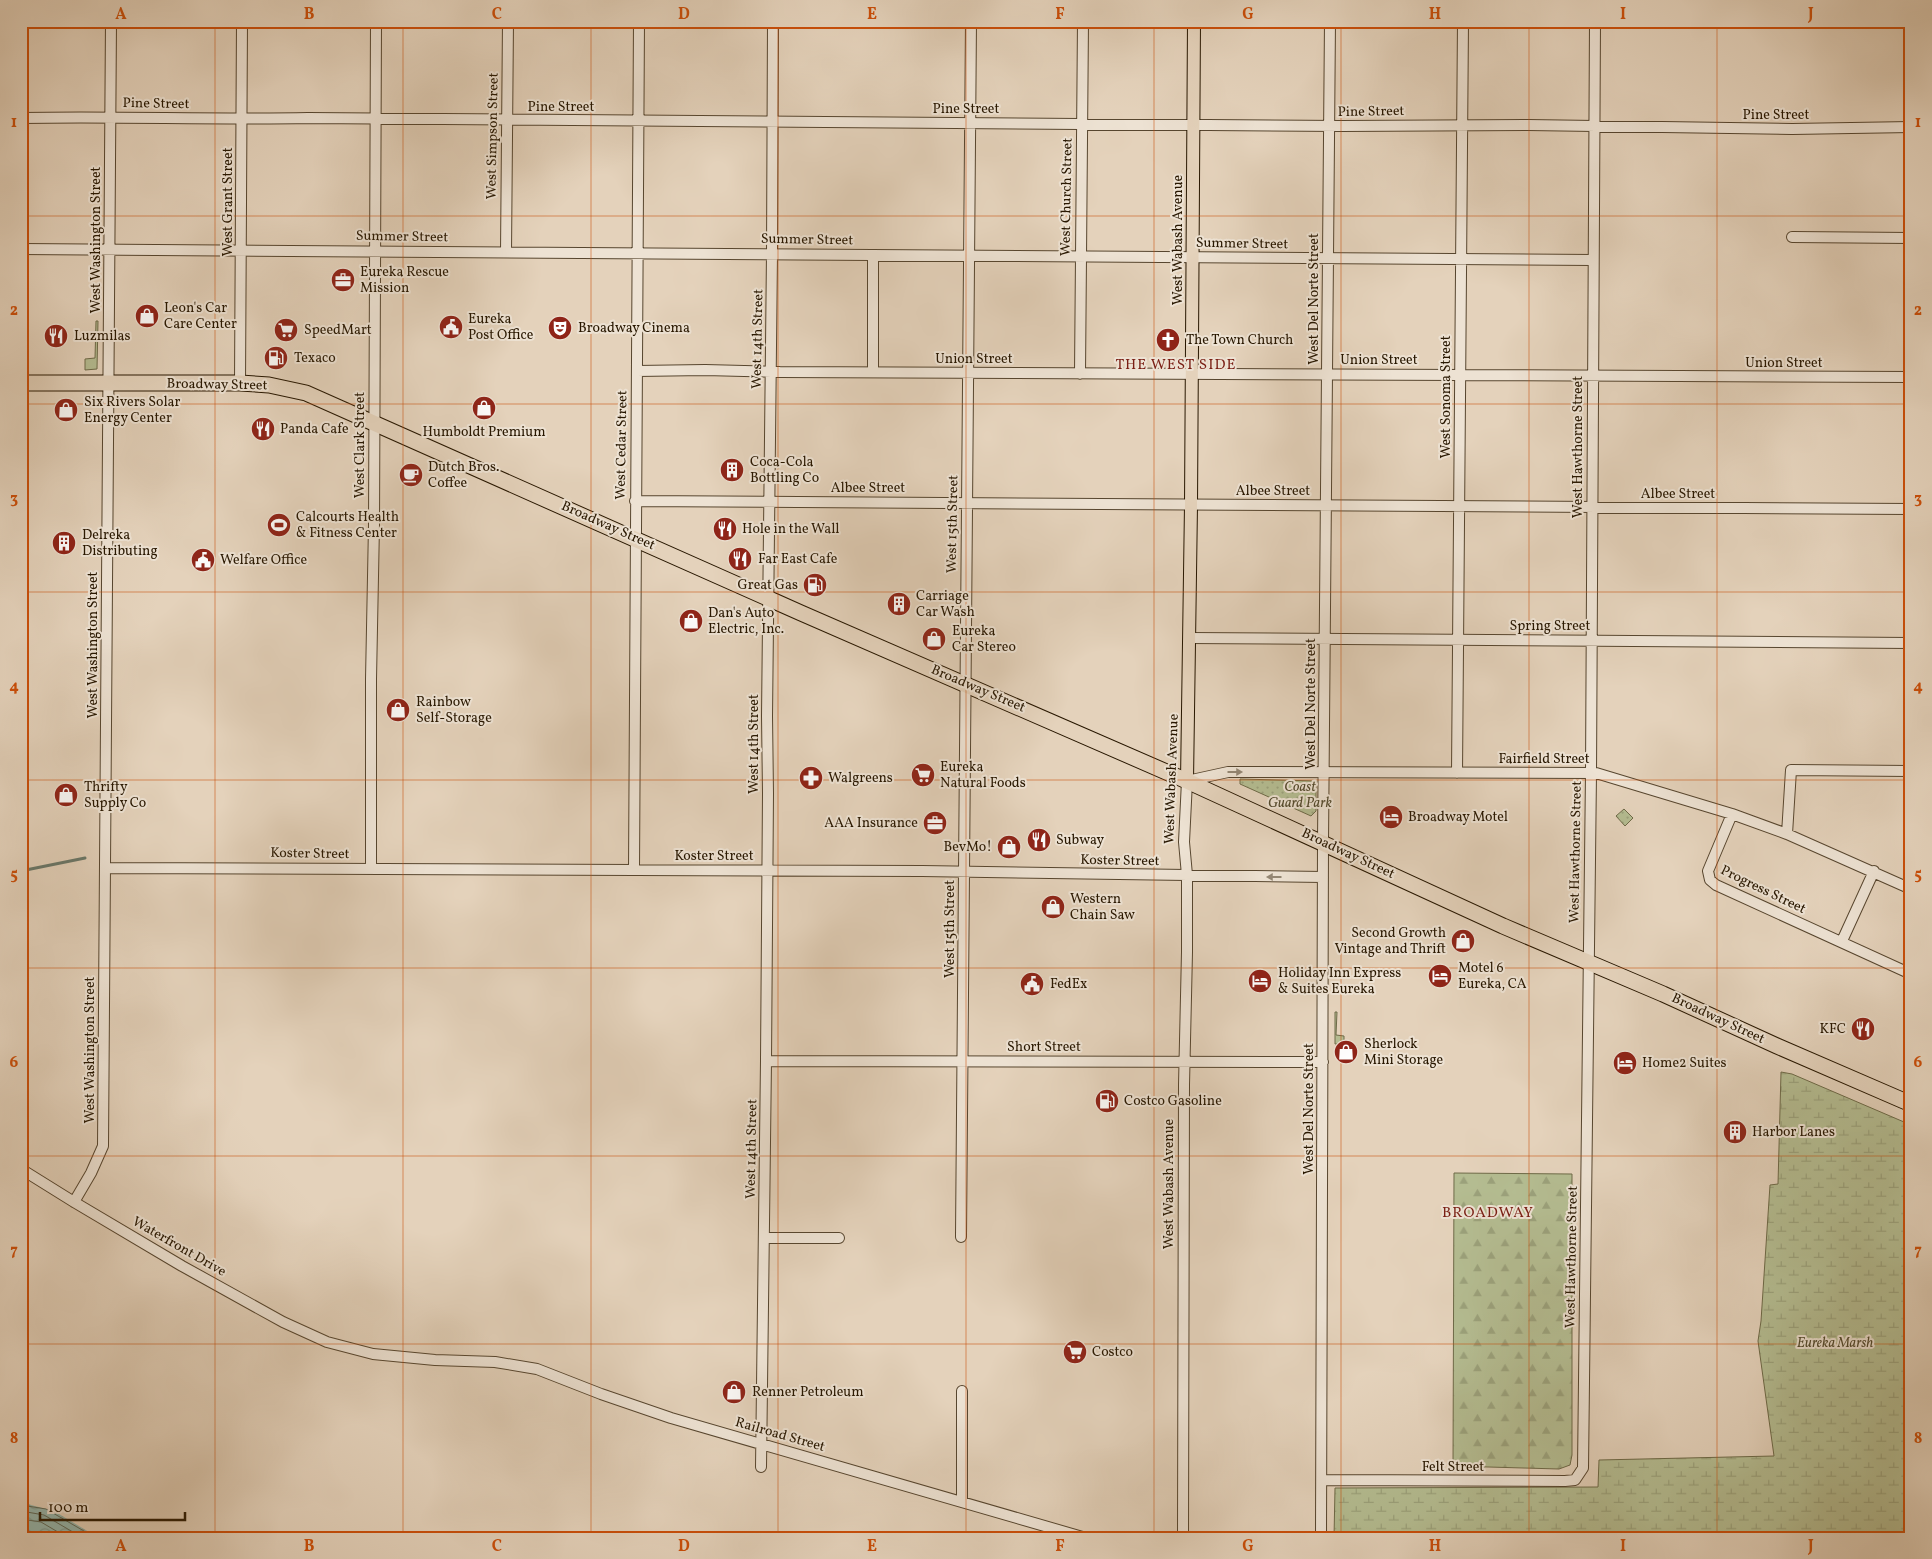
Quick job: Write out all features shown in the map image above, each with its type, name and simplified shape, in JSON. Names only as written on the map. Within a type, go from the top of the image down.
[{"type":"highway","name":"Broadway Street","points":[[21,383],[240,383],[269,385],[306,393],[1188,781],[1503,926],[1588,961],[1911,1104]]},
{"type":"main road","name":"West Wabash Avenue","points":[[1188,781],[1194,21]]},
{"type":"street","name":"West Washington Street","points":[[74,1202],[92,1173],[103,1146],[111,21]]},
{"type":"street","name":"West Grant Street","points":[[240,383],[242,21]]},
{"type":"street","name":"West Clark Street","points":[[370,869],[370,679],[375,422],[376,21]]},
{"type":"street","name":"West Simpson Street","points":[[506,252],[508,21]]},
{"type":"street","name":"West Cedar Street","points":[[634,870],[640,21]]},
{"type":"street","name":"West 14th Street","points":[[761,1467],[765,1238],[773,21]]},
{"type":"street","name":"West 15th Street","points":[[961,1237],[972,21]]},
{"type":"street","name":"West Church Street","points":[[1080,374],[1083,21]]},
{"type":"street","name":"West Del Norte Street","points":[[1322,1538],[1323,842],[1330,21]]},
{"type":"street","name":"West Sonoma Street","points":[[1457,773],[1463,21]]},
{"type":"street","name":"West Hawthorne Street","points":[[1581,1473],[1584,1463],[1591,773],[1595,21]]},
{"type":"street","name":"Pine Street","points":[[21,118],[111,117],[1329,126],[1462,125],[1782,129],[1911,127]]},
{"type":"street","points":[[1792,237],[1911,238]]},
{"type":"street","name":"Summer Street","points":[[21,249],[1593,260]]},
{"type":"street","points":[[872,372],[873,255]]},
{"type":"street","name":"Union Street","points":[[637,372],[705,370],[771,372],[1460,374],[1911,378]]},
{"type":"street","name":"Albee Street","points":[[636,500],[1911,509]]},
{"type":"street","name":"Spring Street","points":[[1189,638],[1911,643]]},
{"type":"street","points":[[1786,834],[1791,770],[1911,772]]},
{"type":"street","name":"Fairfield Street","points":[[1188,781],[1228,772],[1591,773],[1732,814],[1786,834],[1874,871],[1911,889]]},
{"type":"street","name":"West Wabash Avenue","points":[[1183,1538],[1184,1093],[1186,1061],[1187,875],[1184,842],[1188,781]]},
{"type":"street","name":"Progress Street","points":[[1732,814],[1708,871],[1710,880],[1716,885],[1911,974]]},
{"type":"street","name":"Koster Street","points":[[106,868],[766,870],[1323,877]]},
{"type":"street","points":[[1842,941],[1874,871]]},
{"type":"street","name":"Short Street","points":[[766,1061],[1323,1062]]},
{"type":"street","name":"Waterfront Drive","points":[[21,1169],[182,1266],[266,1312],[327,1342],[373,1354],[467,1361]]},
{"type":"street","points":[[765,1238],[839,1238]]},
{"type":"street","name":"Railroad Street","points":[[467,1361],[494,1362],[538,1370],[637,1407],[1086,1538]]},
{"type":"street","points":[[962,1391],[962,1502]]},
{"type":"street","name":"Felt Street","points":[[1322,1480],[1566,1482],[1576,1480],[1581,1473]]},
{"type":"green space","points":[[96,321],[98,321],[97,369],[85,370],[85,359],[95,358]]},
{"type":"green space","name":"Coast Guard Park","points":[[1240,779],[1316,781],[1316,811],[1311,816],[1240,784]]},
{"type":"green space","points":[[1624,809],[1633,818],[1625,826],[1616,816]]},
{"type":"green space","points":[[1335,1012],[1337,1012],[1336,1035],[1344,1036],[1344,1044],[1335,1044]]},
{"type":"green space","name":"Eureka Marsh","points":[[1781,1072],[1792,1074],[1911,1125],[1911,1538],[1334,1538],[1335,1488],[1598,1487],[1599,1460],[1774,1456],[1758,1341],[1770,1185],[1778,1184]]},
{"type":"green space","points":[[1454,1173],[1572,1174],[1572,1455],[1570,1465],[1559,1469],[1453,1466]]},
{"type":"water","points":[[21,1499],[48,1504],[106,1538],[21,1538]]},
{"type":"pier","points":[[21,1496],[49,1502],[108,1538],[99,1538],[54,1511],[31,1505],[21,1500]]},
{"type":"waterway","points":[[21,871],[85,858]]},
{"type":"place","name":"Eureka Rescue Mission","points":[[343,280]]},
{"type":"place","name":"Leon's Car Care Center","points":[[147,316]]},
{"type":"place","name":"Eureka Post Office","points":[[451,327]]},
{"type":"place","name":"Broadway Cinema","points":[[560,328]]},
{"type":"place","name":"SpeedMart","points":[[286,330]]},
{"type":"place","name":"Luzmilas","points":[[56,336]]},
{"type":"place","name":"The Town Church","points":[[1168,340]]},
{"type":"place","name":"Texaco","points":[[276,358]]},
{"type":"place","name":"Humboldt Premium","points":[[484,408]]},
{"type":"place","name":"Six Rivers Solar Energy Center","points":[[66,410]]},
{"type":"place","name":"Panda Cafe","points":[[263,429]]},
{"type":"place","name":"Coca-Cola Bottling Co","points":[[732,470]]},
{"type":"place","name":"Dutch Bros. Coffee","points":[[411,475]]},
{"type":"place","name":"Calcourts Health & Fitness Center","points":[[279,525]]},
{"type":"place","name":"Hole in the Wall","points":[[725,529]]},
{"type":"place","name":"Delreka Distributing","points":[[64,543]]},
{"type":"place","name":"Far East Cafe","points":[[740,559]]},
{"type":"place","name":"Welfare Office","points":[[203,560]]},
{"type":"place","name":"Great Gas","points":[[815,585]]},
{"type":"place","name":"Carriage Car Wash","points":[[899,604]]},
{"type":"place","name":"Dan's Auto Electric, Inc.","points":[[691,621]]},
{"type":"place","name":"Eureka Car Stereo","points":[[934,639]]},
{"type":"place","name":"Rainbow Self-Storage","points":[[398,710]]},
{"type":"place","name":"Eureka Natural Foods","points":[[923,775]]},
{"type":"place","name":"Walgreens","points":[[811,778]]},
{"type":"place","name":"Thrifty Supply Co","points":[[66,795]]},
{"type":"place","name":"Broadway Motel","points":[[1391,817]]},
{"type":"place","name":"AAA Insurance","points":[[935,823]]},
{"type":"place","name":"Subway","points":[[1039,840]]},
{"type":"place","name":"BevMo!","points":[[1009,847]]},
{"type":"place","name":"Western Chain Saw","points":[[1053,907]]},
{"type":"place","name":"Second Growth Vintage and Thrift","points":[[1463,941]]},
{"type":"place","name":"Motel 6 Eureka, CA","points":[[1440,976]]},
{"type":"place","name":"Holiday Inn Express & Suites Eureka","points":[[1260,981]]},
{"type":"place","name":"FedEx","points":[[1032,984]]},
{"type":"place","name":"KFC","points":[[1863,1029]]},
{"type":"place","name":"Sherlock Mini Storage","points":[[1346,1052]]},
{"type":"place","name":"Home2 Suites","points":[[1625,1063]]},
{"type":"place","name":"Costco Gasoline","points":[[1107,1101]]},
{"type":"place","name":"Harbor Lanes","points":[[1735,1132]]},
{"type":"place","name":"Costco","points":[[1075,1352]]},
{"type":"place","name":"Renner Petroleum","points":[[734,1392]]},
{"type":"district","name":"THE WEST SIDE","points":[[1176,365]]},
{"type":"district","name":"BROADWAY","points":[[1488,1213]]}]
